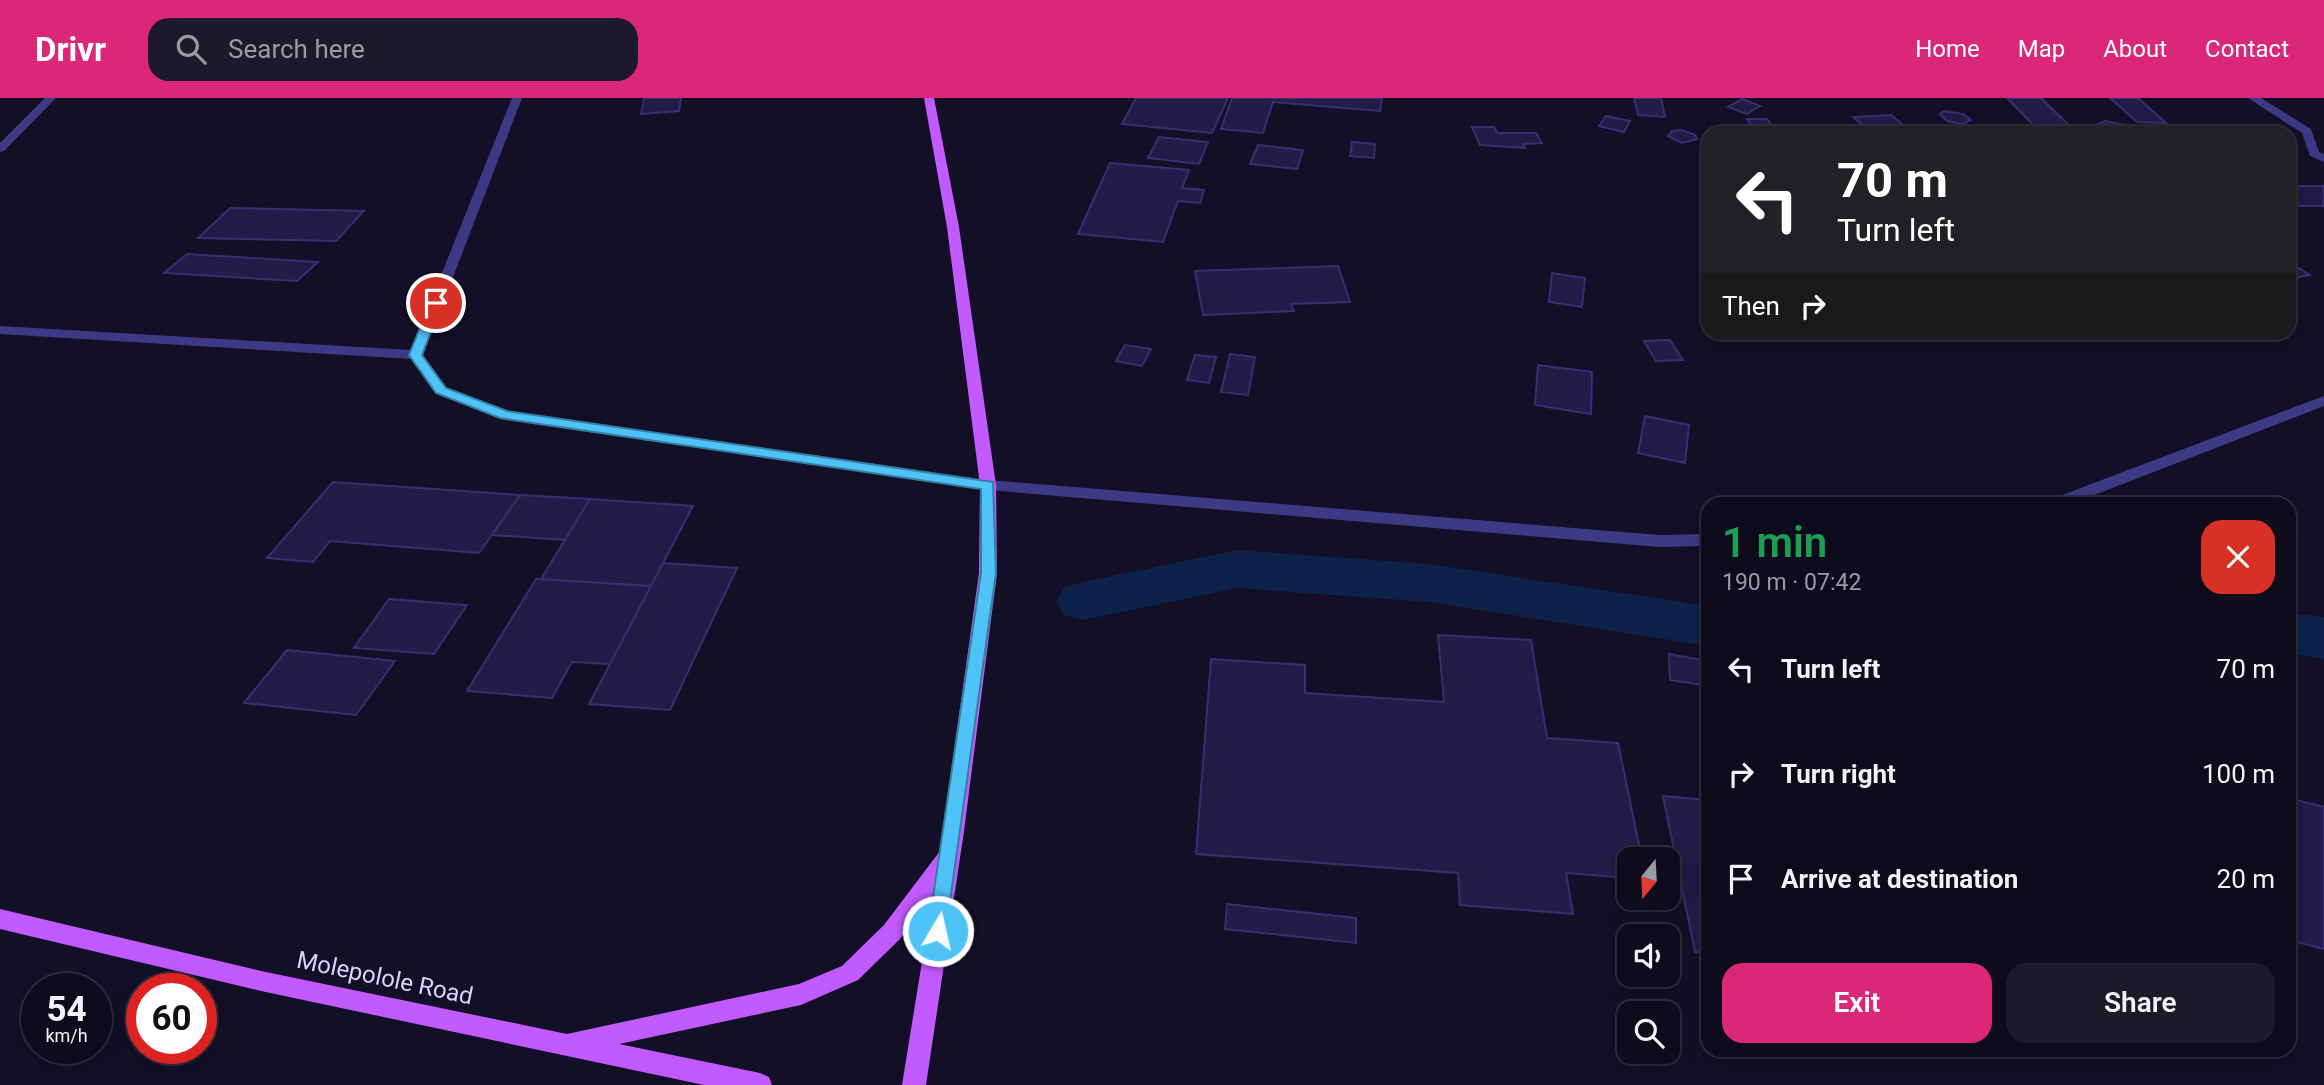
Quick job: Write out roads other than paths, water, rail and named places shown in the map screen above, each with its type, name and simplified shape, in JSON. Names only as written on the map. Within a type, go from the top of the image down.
[{"type":"main road","points":[[914,1085],[950,854],[988,573],[988,485],[953,227],[929,98]]},
{"type":"main road","points":[[565,1044],[801,993],[850,973],[892,932],[950,854]]},
{"type":"main road","name":"Molepolole Road","points":[[0,919],[261,981],[760,1085]]},
{"type":"street","points":[[0,149],[51,98]]},
{"type":"street","points":[[416,355],[517,98]]},
{"type":"street","points":[[2253,98],[2307,131],[2314,155],[2324,159]]},
{"type":"street","points":[[0,330],[416,355]]},
{"type":"street","points":[[416,355],[441,391],[505,415],[988,485],[1659,541],[1701,540]]},
{"type":"street","points":[[2074,497],[2324,401]]},
{"type":"waterway","points":[[1083,601],[1237,569],[1429,583],[1701,625]]},
{"type":"waterway","points":[[2296,634],[2324,638]]}]
